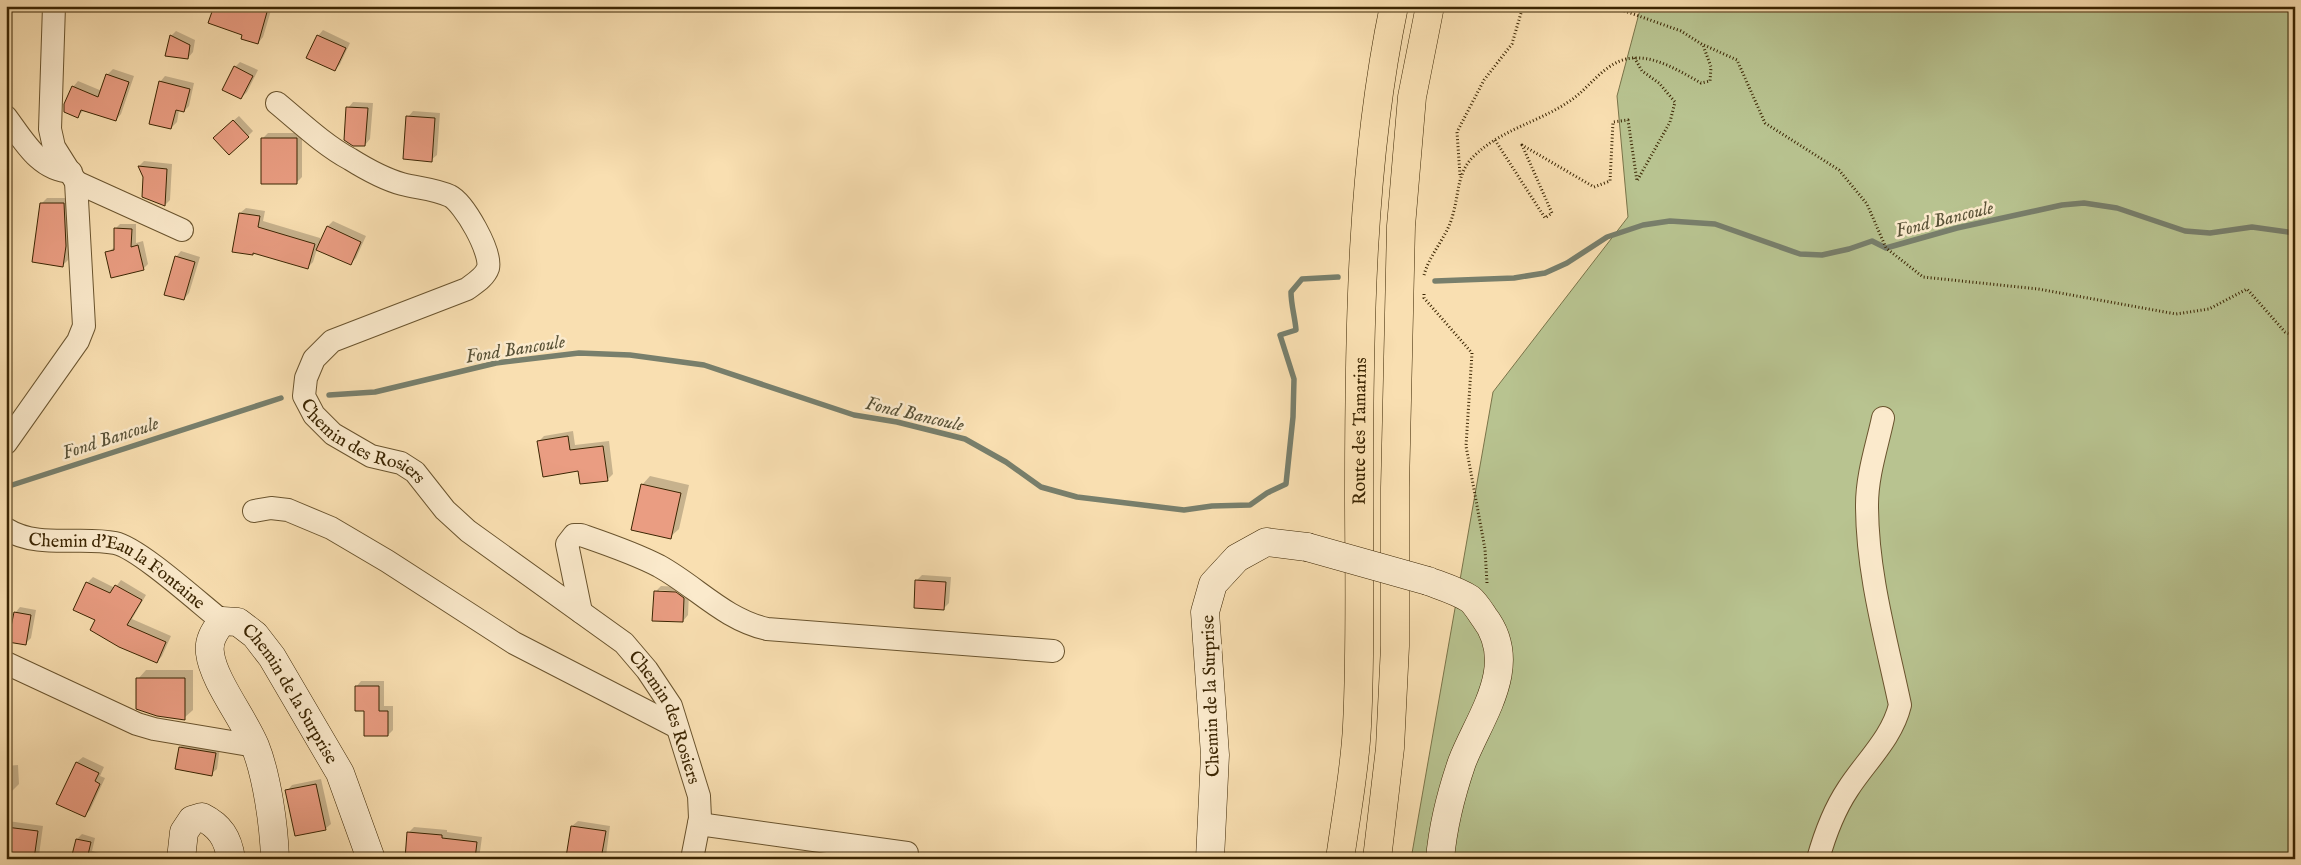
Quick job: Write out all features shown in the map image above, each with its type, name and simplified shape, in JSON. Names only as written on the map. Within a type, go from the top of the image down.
[{"type":"highway","name":"Route des Tamarins","points":[[1340,859],[1357,720],[1361,613],[1359,490],[1364,237],[1373,136],[1394,6]]},
{"type":"highway","name":"Route des Tamarins","points":[[1377,859],[1390,748],[1395,646],[1395,488],[1401,226],[1412,97],[1430,6]]},
{"type":"main road","name":"Chemin de la Surprise","points":[[1210,859],[1216,755],[1205,612],[1213,584],[1237,558],[1266,542],[1307,547],[1428,581],[1470,599],[1494,629],[1499,649],[1499,669],[1486,712],[1463,761],[1447,807],[1440,859]]},
{"type":"main road","name":"Chemin de la Surprise","points":[[275,859],[265,782],[255,746],[216,672],[210,653],[212,635],[222,621],[238,622],[255,635],[272,657],[340,773],[371,859]]},
{"type":"main road","points":[[181,859],[184,832],[192,820],[202,817],[214,823],[223,832],[231,859]]},
{"type":"street","points":[[6,443],[78,342],[84,326],[74,177],[54,147],[50,129],[54,6]]},
{"type":"street","name":"Chemin des Rosiers","points":[[277,103],[354,162],[396,182],[440,193],[455,199],[484,243],[489,258],[488,269],[480,280],[467,289],[332,341],[314,359],[306,378],[304,396],[314,415],[333,434],[371,456],[401,463],[415,472],[446,510],[468,532],[624,643],[647,670],[671,706],[699,796],[699,824],[692,859]]},
{"type":"street","points":[[6,117],[33,153],[45,165],[74,177],[182,230]]},
{"type":"street","points":[[1818,859],[1826,830],[1848,789],[1896,720],[1900,705],[1874,584],[1867,504],[1870,474],[1883,418]]},
{"type":"street","points":[[254,511],[271,508],[288,510],[331,528],[387,561],[514,644],[678,727]]},
{"type":"street","name":"Chemin d'Eau la Fontaine","points":[[6,529],[27,538],[115,543],[131,550],[153,566],[222,621]]},
{"type":"street","points":[[581,612],[567,544],[574,535],[581,535],[620,549],[660,567],[731,616],[759,627],[1053,650]]},
{"type":"street","points":[[6,663],[136,724],[154,730],[255,746]]},
{"type":"street","points":[[699,824],[907,853]]},
{"type":"path","points":[[1422,284],[1428,261],[1453,216],[1460,175],[1457,132],[1484,80],[1512,44],[1523,6]]},
{"type":"path","points":[[1582,6],[1622,10],[1681,31],[1737,60],[1765,123],[1839,170],[1867,204],[1886,248],[1923,277],[2038,290],[2176,314],[2208,309],[2247,289],[2285,332],[2295,336]]},
{"type":"path","points":[[1619,6],[1622,10]]},
{"type":"path","points":[[1460,175],[1472,158],[1495,140],[1520,126],[1551,114],[1578,95],[1610,65],[1634,58],[1657,62],[1701,84],[1710,81],[1711,67],[1703,44]]},
{"type":"path","points":[[1495,140],[1545,218],[1552,212],[1522,145],[1594,187],[1610,181],[1613,122],[1628,120],[1637,181],[1670,122],[1675,102],[1659,83],[1642,71],[1634,58]]},
{"type":"path","points":[[1423,290],[1424,298],[1472,353],[1466,446],[1488,574],[1483,616]]},
{"type":"green space","points":[[1641,6],[2295,6],[2295,859],[1411,859],[1493,392],[1628,217],[1617,96]]},
{"type":"building","points":[[214,6],[245,6],[267,12],[258,44],[241,39],[242,35],[208,23]]},
{"type":"building","points":[[170,35],[190,45],[188,59],[165,56]]},
{"type":"building","points":[[317,35],[346,48],[335,71],[306,58]]},
{"type":"building","points":[[234,66],[253,76],[241,99],[222,90]]},
{"type":"building","points":[[106,74],[129,82],[116,121],[81,110],[78,118],[64,112],[64,104],[72,86],[98,97]]},
{"type":"building","points":[[159,81],[190,89],[184,112],[176,110],[171,129],[149,124]]},
{"type":"building","points":[[346,107],[368,108],[365,146],[353,146],[344,140]]},
{"type":"building","points":[[406,116],[435,118],[432,162],[403,159]]},
{"type":"building","points":[[233,120],[249,137],[229,155],[213,138]]},
{"type":"building","points":[[261,138],[297,138],[297,184],[261,184]]},
{"type":"building","points":[[138,166],[167,169],[165,206],[142,197],[143,177]]},
{"type":"building","points":[[40,203],[64,203],[66,246],[63,267],[32,262]]},
{"type":"building","points":[[239,213],[260,216],[258,227],[315,244],[308,269],[253,253],[253,255],[232,252]]},
{"type":"building","points":[[327,226],[361,242],[351,265],[316,250]]},
{"type":"building","points":[[114,228],[132,229],[131,247],[138,245],[144,270],[111,278],[105,252],[114,250]]},
{"type":"building","points":[[175,256],[195,262],[184,300],[164,295]]},
{"type":"building","points":[[568,436],[570,450],[603,446],[608,481],[580,484],[578,471],[543,477],[537,441]]},
{"type":"building","points":[[641,484],[681,493],[671,539],[631,530]]},
{"type":"building","points":[[915,580],[946,582],[944,610],[914,608]]},
{"type":"building","points":[[86,582],[110,593],[115,585],[142,600],[127,625],[166,642],[157,663],[119,647],[90,630],[95,620],[73,610]]},
{"type":"building","points":[[654,591],[676,592],[684,598],[683,622],[652,621]]},
{"type":"building","points":[[14,612],[31,615],[26,645],[8,642]]},
{"type":"building","points":[[136,678],[185,678],[185,720],[157,716],[136,709]]},
{"type":"building","points":[[355,686],[379,686],[379,711],[388,711],[388,736],[364,736],[364,711],[355,711]]},
{"type":"building","points":[[179,747],[216,753],[212,776],[175,769]]},
{"type":"building","points":[[76,762],[99,773],[95,781],[100,784],[85,817],[56,804]]},
{"type":"building","points":[[316,784],[326,830],[295,836],[285,790]]},
{"type":"building","points":[[571,826],[606,831],[601,859],[566,857]]},
{"type":"building","points":[[6,827],[38,831],[34,859],[6,859]]},
{"type":"building","points":[[407,832],[442,835],[442,838],[477,842],[475,859],[405,859]]},
{"type":"building","points":[[76,839],[91,842],[87,859],[71,859]]},
{"type":"waterway","name":"Fond Bancoule","points":[[1435,281],[1514,278],[1545,273],[1567,263],[1607,237],[1643,225],[1670,221],[1715,224],[1800,254],[1822,255],[1849,249],[1872,241],[1886,248],[1957,228],[2062,205],[2084,203],[2117,208],[2185,231],[2210,233],[2252,227],[2295,233]]},
{"type":"waterway","name":"Fond Bancoule","points":[[329,395],[375,392],[496,363],[579,353],[630,355],[704,365],[854,415],[897,422],[965,439],[1006,462],[1041,487],[1077,497],[1184,510],[1212,506],[1250,505],[1267,493],[1286,484],[1293,417],[1294,379],[1280,335],[1296,330],[1291,292],[1302,279],[1338,277]]},
{"type":"waterway","name":"Fond Bancoule","points":[[6,487],[281,398]]}]
